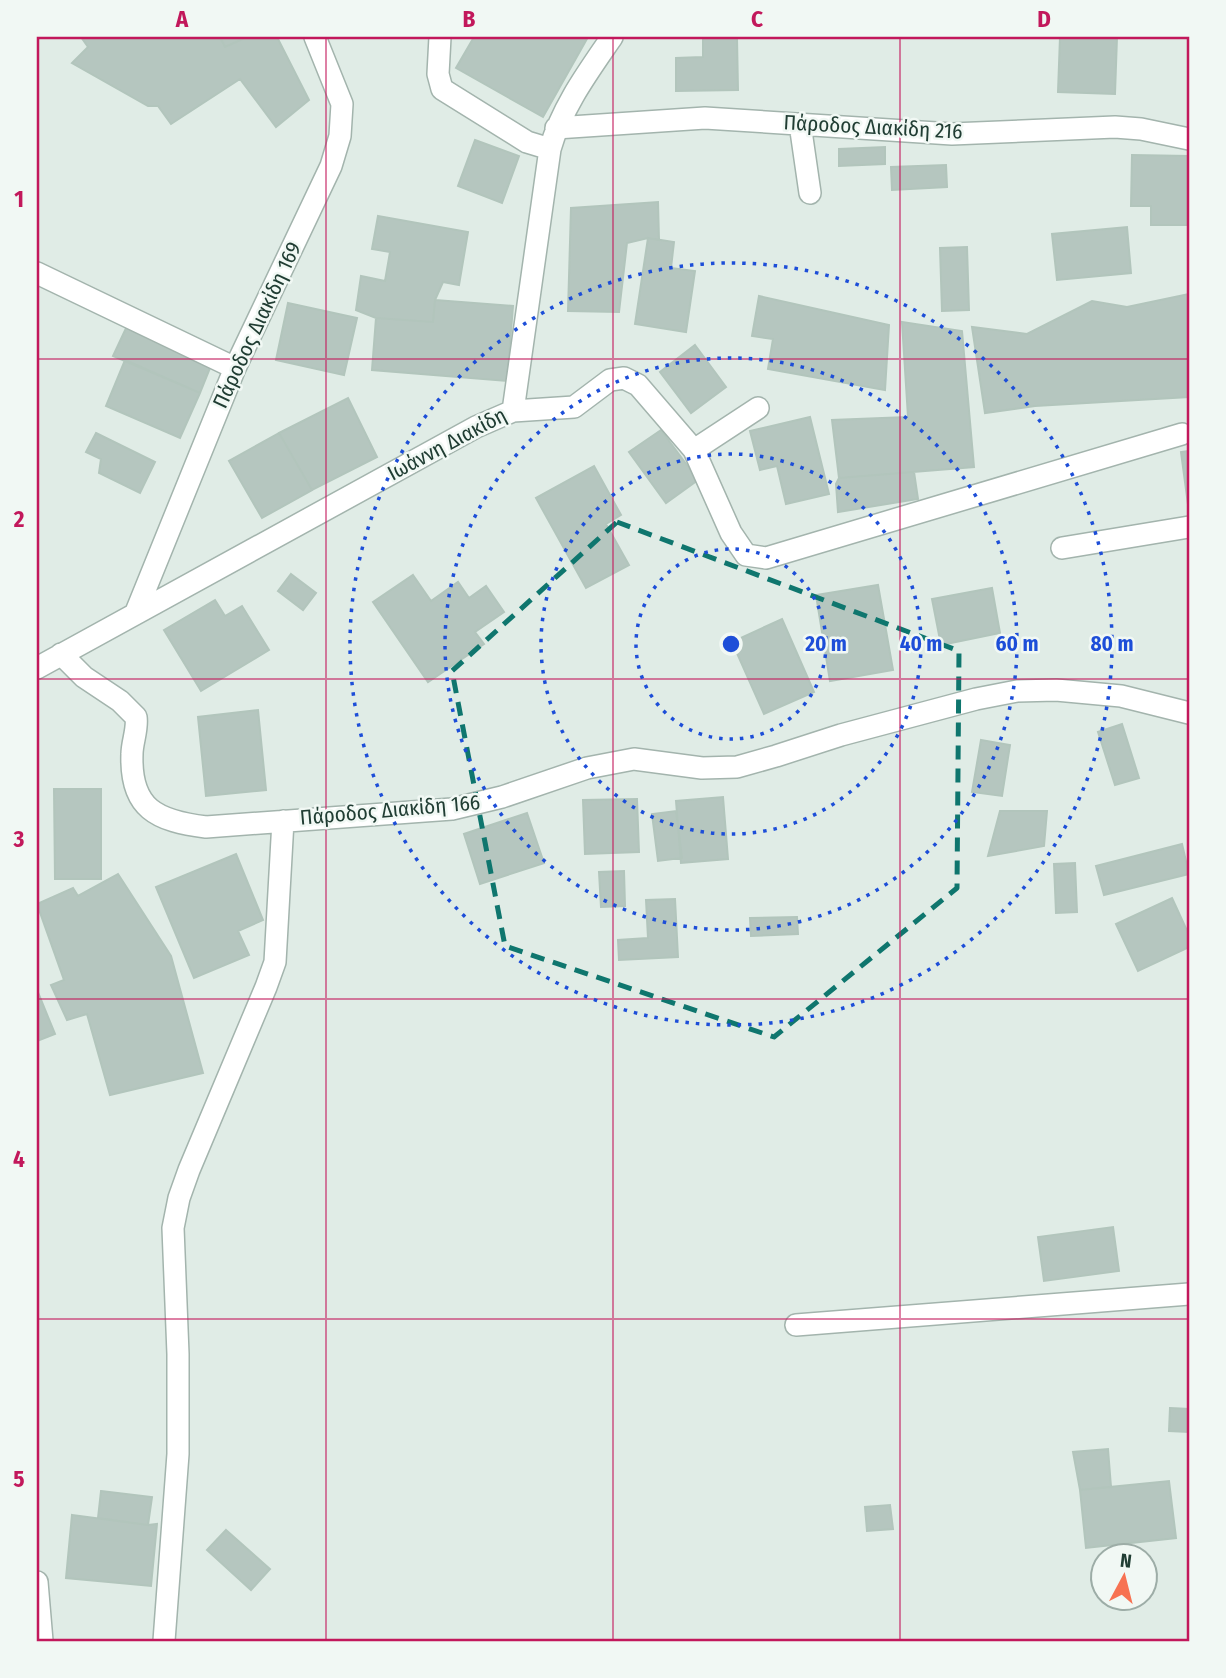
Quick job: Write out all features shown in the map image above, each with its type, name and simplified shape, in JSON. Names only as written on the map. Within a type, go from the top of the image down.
[{"type":"street","name":"Πάροδος Διακίδη 169","points":[[136,612],[235,368],[331,166],[340,136],[342,104],[315,37]]},
{"type":"street","points":[[440,37],[438,74],[442,89],[527,142],[550,149]]},
{"type":"street","name":"Ιωάννη Διακίδη","points":[[37,668],[477,427],[513,411],[550,149],[556,128],[573,96],[612,37]]},
{"type":"street","name":"Πάροδος Διακίδη 216","points":[[556,128],[705,118],[952,134],[1115,127],[1141,129],[1189,139]]},
{"type":"street","points":[[800,124],[810,193]]},
{"type":"street","points":[[37,273],[235,368]]},
{"type":"street","points":[[513,411],[574,407],[610,380],[624,378],[638,385],[694,450],[731,533],[746,555],[766,558],[1182,434]]},
{"type":"street","points":[[694,450],[758,408]]},
{"type":"street","points":[[1062,548],[1189,527]]},
{"type":"street","name":"Πάροδος Διακίδη 166","points":[[61,654],[83,677],[120,701],[136,717],[132,774],[141,802],[165,817],[198,826],[236,826],[476,805],[587,768],[634,759],[702,768],[737,767],[841,735],[976,699],[1017,691],[1102,693],[1145,700],[1189,713]]},
{"type":"street","points":[[164,1641],[178,1454],[178,1354],[173,1253],[176,1209],[275,962],[283,821]]},
{"type":"street","points":[[796,1325],[1189,1294]]},
{"type":"street","points":[[37,1582],[41,1641]]},
{"type":"highlighted area","points":[[617,522],[959,651],[957,888],[774,1037],[505,946],[452,671]]},
{"type":"building","points":[[81,37],[220,37],[225,47],[247,37],[277,37],[309,100],[276,127],[240,79],[171,124],[158,106],[148,106],[72,63],[88,47]]},
{"type":"building","points":[[220,37],[247,37],[225,47]]},
{"type":"building","points":[[474,37],[588,37],[543,117],[456,68]]},
{"type":"building","points":[[1060,37],[1117,37],[1115,94],[1058,92]]},
{"type":"building","points":[[703,38],[737,38],[738,90],[676,91],[676,58],[703,57]]},
{"type":"building","points":[[475,140],[519,156],[502,203],[458,186]]},
{"type":"building","points":[[885,147],[885,164],[839,166],[839,149]]},
{"type":"building","points":[[1132,155],[1189,156],[1189,225],[1151,225],[1151,206],[1131,206]]},
{"type":"building","points":[[946,165],[947,187],[892,190],[891,167]]},
{"type":"building","points":[[658,202],[659,240],[648,238],[627,243],[619,312],[568,311],[571,208]]},
{"type":"building","points":[[378,216],[468,232],[459,285],[443,282],[435,300],[433,322],[376,318],[356,310],[361,276],[385,281],[390,252],[372,249]]},
{"type":"building","points":[[1127,227],[1131,273],[1057,280],[1052,234]]},
{"type":"building","points":[[648,238],[674,242],[671,268],[695,271],[686,332],[635,324]]},
{"type":"building","points":[[967,247],[969,310],[942,311],[940,248]]},
{"type":"building","points":[[1189,294],[1189,397],[1035,406],[985,413],[972,327],[1027,334],[1092,301],[1127,307]]},
{"type":"building","points":[[759,296],[889,325],[885,390],[768,369],[773,339],[752,336]]},
{"type":"building","points":[[435,300],[513,306],[507,381],[372,370],[376,318],[433,322]]},
{"type":"building","points":[[288,303],[357,318],[344,375],[276,360]]},
{"type":"building","points":[[902,322],[962,331],[974,467],[839,478],[832,420],[908,417]]},
{"type":"building","points":[[127,326],[212,363],[200,393],[113,356]]},
{"type":"building","points":[[695,345],[726,387],[691,413],[660,372]]},
{"type":"building","points":[[125,360],[200,393],[180,438],[106,406]]},
{"type":"building","points":[[348,398],[377,457],[312,490],[279,433]]},
{"type":"building","points":[[810,417],[829,494],[786,504],[777,466],[760,470],[750,431]]},
{"type":"building","points":[[661,430],[698,480],[666,503],[629,452]]},
{"type":"building","points":[[96,433],[155,462],[140,493],[99,473],[101,459],[86,452]]},
{"type":"building","points":[[279,433],[312,490],[262,518],[229,461]]},
{"type":"building","points":[[1189,451],[1189,512],[1181,452]]},
{"type":"building","points":[[594,466],[621,515],[606,524],[629,565],[586,588],[536,498]]},
{"type":"building","points":[[914,472],[918,499],[838,512],[836,484],[839,478]]},
{"type":"building","points":[[291,574],[316,593],[303,610],[278,591]]},
{"type":"building","points":[[413,575],[431,601],[458,582],[469,598],[486,586],[504,612],[475,632],[484,644],[428,682],[373,602]]},
{"type":"building","points":[[878,585],[893,670],[830,681],[816,595]]},
{"type":"building","points":[[992,588],[1000,633],[941,645],[932,599]]},
{"type":"building","points":[[215,600],[225,616],[242,606],[269,650],[201,691],[164,630]]},
{"type":"building","points":[[782,619],[814,692],[764,714],[732,642]]},
{"type":"building","points":[[258,710],[266,790],[206,796],[198,717]]},
{"type":"building","points":[[1122,724],[1139,778],[1115,785],[1098,732]]},
{"type":"building","points":[[981,740],[1010,745],[1002,796],[972,792]]},
{"type":"building","points":[[54,789],[101,789],[101,879],[55,879]]},
{"type":"building","points":[[723,797],[728,859],[681,863],[676,801]]},
{"type":"building","points":[[637,799],[639,852],[585,854],[583,800]]},
{"type":"building","points":[[676,811],[682,858],[658,861],[652,814]]},
{"type":"building","points":[[1000,811],[1047,811],[1044,846],[988,856]]},
{"type":"building","points":[[527,813],[544,863],[480,884],[464,834]]},
{"type":"building","points":[[1182,844],[1189,874],[1104,895],[1096,866]]},
{"type":"building","points":[[236,854],[263,920],[238,931],[249,955],[194,978],[156,887]]},
{"type":"building","points":[[1075,863],[1077,912],[1056,913],[1054,864]]},
{"type":"building","points":[[624,871],[625,906],[601,907],[599,872]]},
{"type":"building","points":[[118,874],[171,956],[203,1073],[110,1095],[87,1014],[67,1020],[51,985],[64,980],[37,904],[73,888],[78,896]]},
{"type":"building","points":[[1172,898],[1189,935],[1189,947],[1138,971],[1116,924]]},
{"type":"building","points":[[675,899],[678,957],[619,960],[618,940],[648,938],[646,900]]},
{"type":"building","points":[[797,917],[798,934],[751,936],[750,918]]},
{"type":"building","points":[[37,990],[55,1034],[37,1041]]},
{"type":"building","points":[[1113,1227],[1119,1271],[1044,1281],[1038,1237]]},
{"type":"building","points":[[1170,1408],[1189,1409],[1189,1432],[1169,1431]]},
{"type":"building","points":[[1108,1449],[1111,1487],[1080,1490],[1073,1452]]},
{"type":"building","points":[[1169,1481],[1176,1538],[1140,1542],[1090,1542],[1090,1548],[1086,1548],[1080,1490]]},
{"type":"building","points":[[101,1491],[152,1497],[148,1525],[98,1518]]},
{"type":"building","points":[[890,1505],[893,1529],[867,1531],[865,1507]]},
{"type":"building","points":[[72,1515],[157,1524],[151,1586],[66,1578]]},
{"type":"building","points":[[226,1530],[270,1569],[251,1590],[207,1550]]}]
